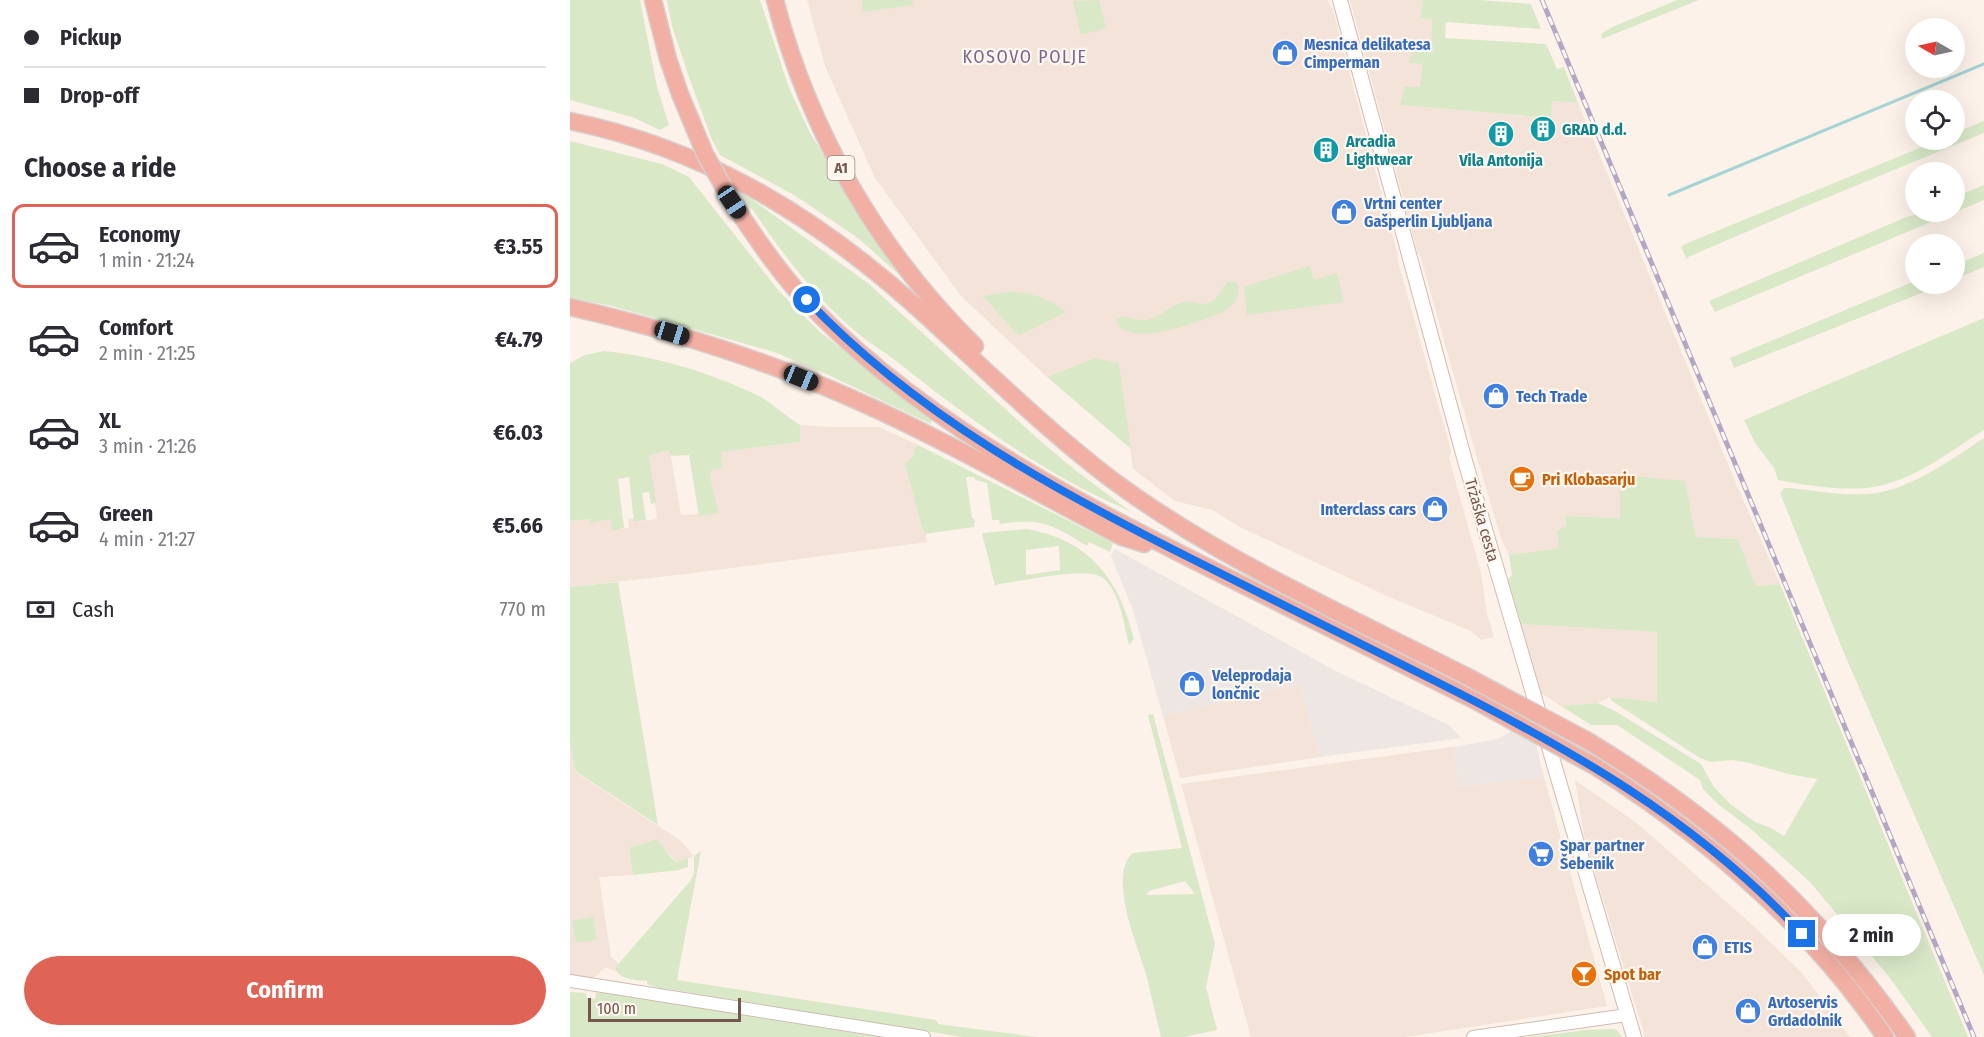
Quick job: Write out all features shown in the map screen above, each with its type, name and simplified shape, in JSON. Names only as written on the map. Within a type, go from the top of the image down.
[{"type":"highway","points":[[653,0],[660,32],[680,94],[705,153],[732,202],[762,248],[797,290],[836,330],[951,422],[1012,462],[1083,503],[1474,700],[1596,767],[1685,828],[1754,886],[1829,965],[1885,1037]]},
{"type":"highway","name":"A1","points":[[775,0],[788,47],[807,99],[830,149],[857,197],[904,266],[975,347],[1001,384],[1069,445],[1112,479],[1179,525],[1259,571],[1588,741],[1660,787],[1706,820],[1764,870],[1826,933],[1874,990],[1907,1037]]},
{"type":"highway","points":[[570,122],[629,136],[698,160],[782,204],[871,268],[1001,384]]},
{"type":"highway","points":[[570,307],[672,333],[750,358],[801,378],[852,399],[951,446],[1122,537],[1155,547],[1172,549]]},
{"type":"main road","name":"Tržaška cesta","points":[[1340,0],[1434,351],[1634,1037]]},
{"type":"street","points":[[570,981],[924,1037]]},
{"type":"street","points":[[1473,1037],[1627,1015]]},
{"type":"shaded area","points":[[807,0],[1327,0],[1333,10],[1397,258],[1451,451],[1449,458],[1481,573],[1487,614],[1494,637],[1481,640],[1471,631],[1387,596],[1240,527],[1213,510],[1175,501],[1133,469],[1119,363],[1095,358],[1047,377],[961,296],[875,178],[825,66]]},
{"type":"shaded area","points":[[1350,0],[1423,0],[1420,17],[1432,19],[1431,44],[1410,63],[1422,64],[1420,87],[1404,87],[1400,105],[1550,118],[1552,101],[1578,103],[1780,584],[1756,586],[1738,539],[1696,537],[1685,481],[1620,518],[1565,516],[1566,527],[1559,548],[1509,555],[1501,538],[1418,254]]},
{"type":"shaded area","points":[[800,425],[879,427],[918,445],[913,451],[927,542],[570,587],[570,521],[590,519],[591,522],[610,519],[612,530],[629,528],[628,519],[634,518],[635,522],[657,519],[649,455],[670,451],[681,515],[719,513],[710,476],[720,452],[800,442]]},
{"type":"shaded area","points":[[1115,549],[1336,671],[1449,725],[1461,738],[1320,757],[1300,684],[1163,716],[1133,610],[1111,556]]},
{"type":"shaded area","points":[[1521,624],[1657,632],[1657,702],[1610,697],[1598,703],[1561,706],[1541,693]]},
{"type":"shaded area","points":[[1300,684],[1320,757],[1180,778],[1163,716]]},
{"type":"shaded area","points":[[1530,720],[1544,777],[1459,787],[1453,747],[1498,739]]},
{"type":"shaded area","points":[[570,741],[575,772],[681,841],[694,856],[677,862],[656,839],[629,848],[633,875],[599,877],[611,957],[619,964],[615,968],[616,972],[606,967],[592,979],[570,974]]},
{"type":"shaded area","points":[[1453,747],[1459,787],[1544,777],[1607,1006],[1405,1037],[1251,1037],[1181,784]]},
{"type":"shaded area","points":[[1575,780],[1638,824],[1748,921],[1802,973],[1850,1037],[1645,1037],[1585,840]]},
{"type":"green space","points":[[570,0],[640,0],[657,87],[669,125],[660,130],[632,117],[570,100]]},
{"type":"green space","points":[[667,0],[760,0],[789,88],[810,133],[905,280],[858,238],[794,195],[720,155],[712,140],[690,80],[672,26]]},
{"type":"green space","points":[[862,0],[912,0],[913,5],[863,12]]},
{"type":"green space","points":[[1099,0],[1106,28],[1081,35],[1073,1]]},
{"type":"green space","points":[[1423,0],[1479,0],[1531,4],[1541,29],[1446,22],[1445,38],[1546,44],[1557,69],[1564,67],[1578,103],[1552,101],[1551,118],[1400,105],[1404,87],[1420,87],[1422,64],[1409,63],[1414,43],[1431,43],[1432,19],[1420,18]]},
{"type":"green space","points":[[1677,0],[1699,0],[1602,39],[1601,34],[1612,27]]},
{"type":"green space","points":[[1984,121],[1984,133],[1965,141],[1965,129]]},
{"type":"green space","points":[[570,141],[662,164],[689,177],[779,291],[820,332],[931,417],[931,424],[822,372],[774,352],[612,306],[570,298]]},
{"type":"green space","points":[[1915,150],[1943,150],[1914,162],[1905,162],[1905,166],[1688,257],[1687,260],[1681,247]]},
{"type":"green space","points":[[1984,185],[1984,200],[1965,208],[1965,193]]},
{"type":"green space","points":[[739,190],[869,284],[1037,438],[1130,511],[1039,464],[954,406],[858,333],[801,276]]},
{"type":"green space","points":[[1904,218],[1905,222],[1931,222],[1715,312],[1709,301]]},
{"type":"green space","points":[[1984,253],[1984,267],[1965,275],[1965,261]]},
{"type":"green space","points":[[1309,266],[1314,280],[1337,273],[1344,302],[1247,315],[1244,287]]},
{"type":"green space","points":[[1235,281],[1238,295],[1230,307],[1222,313],[1184,326],[1153,333],[1139,334],[1117,325],[1117,319],[1123,316],[1147,320],[1179,303],[1194,302],[1203,305],[1214,301],[1227,282]]},
{"type":"green space","points":[[1905,285],[1905,294],[1919,294],[1734,368],[1730,358]]},
{"type":"green space","points":[[1009,292],[1039,297],[1066,312],[1020,335],[983,296]]},
{"type":"green space","points":[[1984,318],[1984,430],[1923,469],[1883,485],[1844,489],[1778,480],[1774,468],[1755,443],[1744,420]]},
{"type":"green space","points":[[604,351],[664,361],[722,380],[759,396],[800,425],[800,442],[721,452],[722,468],[712,470],[710,476],[719,513],[699,516],[689,455],[671,456],[669,451],[649,455],[656,503],[651,504],[649,492],[642,493],[646,520],[634,522],[629,477],[618,479],[624,528],[612,531],[610,519],[590,523],[590,519],[570,521],[570,363],[585,355]]},
{"type":"green space","points":[[1095,358],[1119,363],[1131,449],[1047,377]]},
{"type":"green space","points":[[1984,438],[1984,975],[1844,653],[1780,493],[1784,488],[1856,494],[1891,490],[1933,471]]},
{"type":"green space","points":[[918,445],[1113,543],[1110,552],[1089,542],[1087,546],[1046,524],[1014,522],[1000,524],[999,520],[992,520],[987,483],[976,480],[974,477],[966,477],[972,518],[975,520],[974,527],[924,534],[905,464],[914,456],[913,451]]},
{"type":"green space","points":[[1620,475],[1685,481],[1696,537],[1738,539],[1756,586],[1780,584],[1968,1037],[1932,1037],[1890,978],[1810,882],[1752,830],[1718,804],[1703,789],[1700,780],[1617,725],[1591,725],[1561,706],[1598,703],[1615,711],[1701,764],[1714,787],[1730,804],[1755,822],[1784,836],[1817,779],[1788,774],[1750,763],[1732,760],[1711,762],[1700,758],[1612,701],[1610,697],[1657,702],[1657,632],[1521,624],[1508,579],[1512,575],[1509,555],[1559,548],[1557,531],[1566,526],[1565,516],[1620,518]]},
{"type":"green space","points":[[1027,529],[1049,534],[1085,553],[1110,581],[1120,598],[1134,639],[1129,645],[1122,612],[1116,597],[1106,581],[1097,575],[1083,573],[1060,575],[995,586],[982,533]],"holes":[[[1059,546],[1060,570],[1026,575],[1026,550]]]},
{"type":"green space","points":[[618,582],[658,825],[575,771],[570,741],[570,587]]},
{"type":"green space","points":[[1153,714],[1215,944],[1206,987],[1217,1030],[1184,1037],[1161,1037],[1124,895],[1125,864],[1132,853],[1182,848],[1148,715]],"holes":[[[1185,881],[1195,894],[1146,895],[1149,891]]]},
{"type":"green space","points":[[657,839],[676,862],[688,858],[688,867],[633,875],[629,848]]},
{"type":"green space","points":[[701,851],[677,980],[936,1020],[938,1024],[1037,1037],[962,1037],[655,987],[647,984],[647,981],[628,979],[620,975],[615,968],[691,880],[694,873],[694,856]]},
{"type":"green space","points":[[593,917],[597,940],[576,943],[572,921]]},
{"type":"green space","points":[[570,992],[586,993],[587,998],[595,999],[596,993],[606,993],[879,1037],[570,1037]]},
{"type":"green space","points":[[1586,1030],[1617,1030],[1622,1037],[1531,1037]]},
{"type":"waterway","points":[[1669,195],[1984,64]]},
{"type":"railway","points":[[1542,0],[1974,1037]]},
{"type":"place","name":"Mesnica delikatesa Cimperman","points":[[1285,53]]},
{"type":"place","name":"GRAD d.d.","points":[[1543,129]]},
{"type":"place","name":"Vila Antonija","points":[[1501,134]]},
{"type":"place","name":"Arcadia Lightwear","points":[[1326,150]]},
{"type":"place","name":"Vrtni center Gašperlin Ljubljana","points":[[1344,212]]},
{"type":"place","name":"Tech Trade","points":[[1496,396]]},
{"type":"place","name":"Pri Klobasarju","points":[[1522,479]]},
{"type":"place","name":"Interclass cars","points":[[1435,509]]},
{"type":"place","name":"Veleprodaja lončnic","points":[[1192,684]]},
{"type":"place","name":"Spar partner Šebenik","points":[[1541,854]]},
{"type":"place","name":"ETIS","points":[[1705,947]]},
{"type":"place","name":"Spot bar","points":[[1584,974]]},
{"type":"place","name":"Avtoservis Grdadolnik","points":[[1748,1011]]},
{"type":"district","name":"KOSOVO POLJE","points":[[1025,57]]},
{"type":"route","points":[[807,300],[856,348],[900,383],[989,448],[1036,476],[1156,541],[1491,709],[1596,767],[1648,801],[1714,850],[1802,934]]}]
